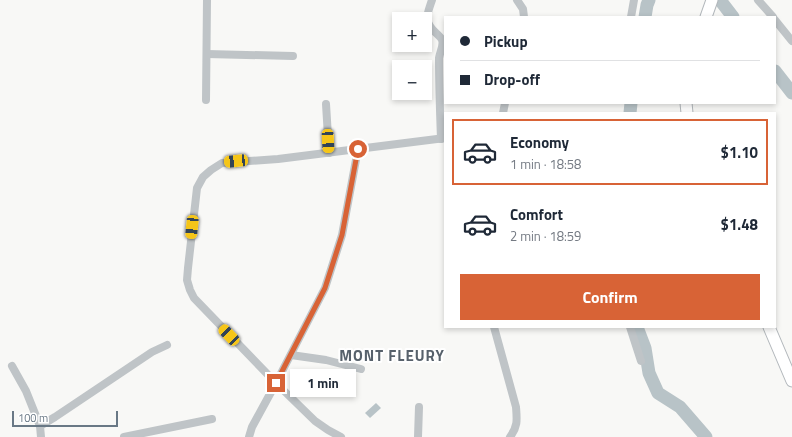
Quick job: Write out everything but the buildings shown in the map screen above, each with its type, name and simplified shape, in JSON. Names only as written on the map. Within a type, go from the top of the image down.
[{"type":"main road","points":[[706,16],[712,0]]},
{"type":"main road","points":[[770,328],[792,381]]},
{"type":"street","points":[[206,100],[207,0]]},
{"type":"street","points":[[341,437],[315,421],[194,298],[187,280],[197,188],[203,177],[222,163],[278,159],[443,138],[439,100],[439,55],[443,40],[427,22],[428,10],[432,0]]},
{"type":"street","points":[[517,0],[523,9],[524,16]]},
{"type":"street","points":[[631,16],[634,0]]},
{"type":"street","points":[[758,0],[771,16]]},
{"type":"street","points":[[776,21],[792,41]]},
{"type":"street","points":[[207,54],[293,56]]},
{"type":"street","points":[[326,104],[329,153]]},
{"type":"street","points":[[250,437],[252,427],[325,288],[342,235],[358,149]]},
{"type":"street","points":[[494,328],[516,407],[517,420],[510,437]]},
{"type":"street","points":[[630,328],[641,361]]},
{"type":"street","points":[[40,426],[55,418],[152,352],[167,345]]},
{"type":"street","points":[[291,355],[326,360],[361,369]]},
{"type":"street","points":[[12,366],[26,391],[40,426],[41,437]]},
{"type":"street","points":[[418,437],[419,407]]},
{"type":"street","points":[[124,437],[212,419]]},
{"type":"shaded area","points":[[376,403],[381,408],[370,418],[365,413]]},
{"type":"waterway","points":[[645,16],[649,0]]},
{"type":"waterway","points":[[720,0],[732,16]]},
{"type":"waterway","points":[[776,72],[792,93]]},
{"type":"waterway","points":[[630,112],[631,104]]},
{"type":"waterway","points":[[637,328],[645,348],[649,373],[658,393],[680,407],[706,437]]},
{"type":"district","name":"MONT FLEURY","points":[[392,355]]},
{"type":"route","points":[[276,383],[325,288],[342,235],[358,149]]}]
